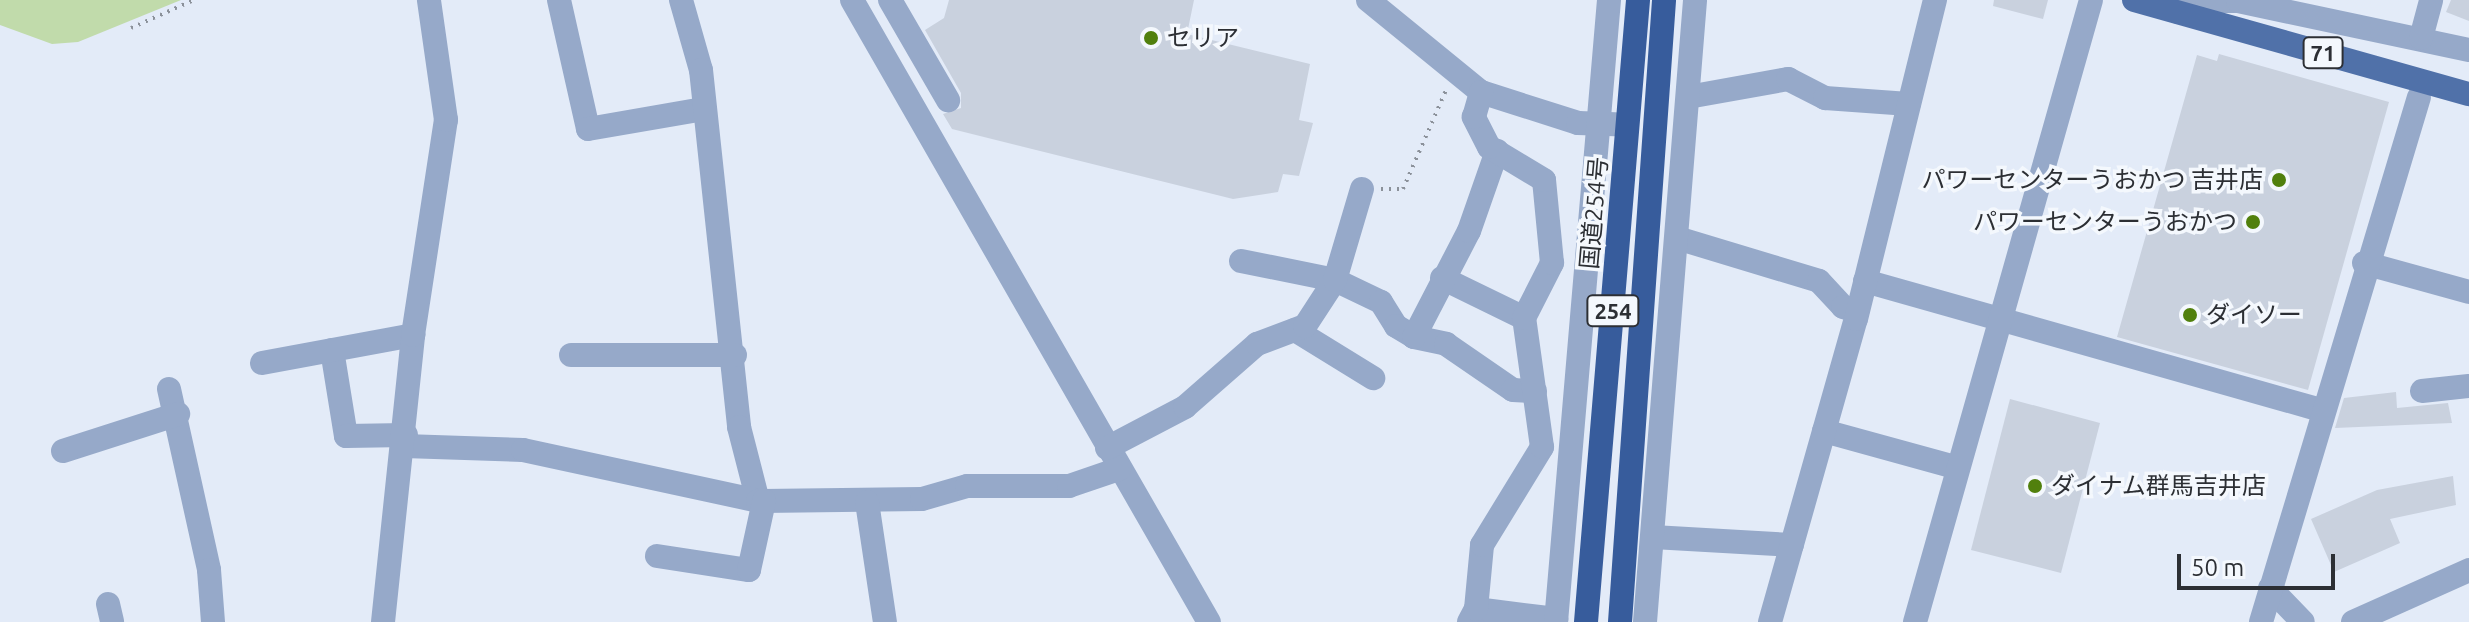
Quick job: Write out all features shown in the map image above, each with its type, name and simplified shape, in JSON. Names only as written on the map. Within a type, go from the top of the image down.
[{"type":"highway","name":"国道254号","points":[[1586,622],[1638,0]]},
{"type":"highway","name":"254","points":[[1620,622],[1664,0]]},
{"type":"main road","name":"71","points":[[2134,0],[2469,94]]},
{"type":"street","points":[[383,622],[405,440],[413,335],[446,120],[429,0]]},
{"type":"street","points":[[559,0],[588,129],[704,109]]},
{"type":"street","points":[[657,556],[749,570],[761,501],[745,465],[735,355],[704,109],[681,0]]},
{"type":"street","points":[[852,0],[1209,622]]},
{"type":"street","points":[[890,0],[948,100]]},
{"type":"street","points":[[1368,0],[1460,79],[1481,92],[1601,127],[1630,122]]},
{"type":"street","points":[[1481,92],[1474,117],[1489,147],[1544,180],[1552,263],[1524,318],[1542,447],[1482,545],[1473,616],[1558,618],[1601,127],[1609,0]]},
{"type":"street","points":[[1649,622],[1695,0]]},
{"type":"street","points":[[1770,622],[1865,281],[1935,0]]},
{"type":"street","points":[[1915,622],[2091,0]]},
{"type":"street","points":[[2428,48],[2431,0]]},
{"type":"street","points":[[2178,12],[2207,1],[2238,1],[2428,48],[2469,50]]},
{"type":"street","points":[[1661,73],[1686,125]]},
{"type":"street","points":[[1688,97],[1788,79],[1825,98],[1909,104]]},
{"type":"street","points":[[2261,622],[2364,263],[2419,97]]},
{"type":"street","points":[[1414,337],[1469,231],[1497,151]]},
{"type":"street","points":[[332,350],[346,436],[523,450],[761,501],[867,502],[922,499],[967,486],[1069,486],[1113,459],[1185,407],[1257,344],[1305,326],[1335,280],[1362,189]]},
{"type":"street","points":[[1677,238],[1819,281],[1843,307],[1857,311]]},
{"type":"street","points":[[1241,261],[1335,280],[1381,302],[1396,326],[1414,337],[1446,344],[1513,390],[1535,391]]},
{"type":"street","points":[[2364,263],[2469,292]]},
{"type":"street","points":[[1442,278],[1524,318]]},
{"type":"street","points":[[1865,281],[2322,410]]},
{"type":"street","points":[[1295,330],[1373,378]]},
{"type":"street","points":[[262,363],[413,335]]},
{"type":"street","points":[[571,355],[735,355]]},
{"type":"street","points":[[2422,391],[2469,386]]},
{"type":"street","points":[[169,389],[178,414],[209,570],[213,622]]},
{"type":"street","points":[[63,451],[178,414]]},
{"type":"street","points":[[1824,431],[1958,468]]},
{"type":"street","points":[[867,502],[885,622]]},
{"type":"street","points":[[1623,579],[1654,532]]},
{"type":"street","points":[[1654,532],[1792,545]]},
{"type":"street","points":[[2353,622],[2469,570]]},
{"type":"street","points":[[2270,588],[2303,622]]},
{"type":"path","points":[[131,28],[194,0]]},
{"type":"path","points":[[1362,189],[1403,189],[1427,139],[1432,112],[1460,79]]},
{"type":"green space","points":[[0,0],[181,0],[78,42],[52,44],[0,25]]},
{"type":"building","points":[[949,0],[1194,0],[1187,34],[1310,64],[1299,120],[1313,123],[1299,176],[1283,174],[1278,192],[1233,199],[952,129],[943,114],[961,108],[961,93],[925,30],[944,18]]},
{"type":"building","points":[[1994,0],[2048,0],[2043,19],[1993,6]]},
{"type":"building","points":[[2451,0],[2469,0],[2469,21],[2446,12]]},
{"type":"building","name":"パワーセンターうおかつ","points":[[2219,54],[2389,102],[2308,390],[2117,337],[2197,55],[2217,61]]},
{"type":"building","points":[[2396,392],[2397,408],[2448,403],[2452,423],[2335,428],[2344,398]]},
{"type":"building","name":"ダイナム群馬吉井店","points":[[2010,399],[2100,423],[2061,573],[1971,550]]},
{"type":"building","points":[[2453,476],[2456,505],[2390,519],[2400,543],[2334,572],[2311,519],[2377,490]]},
{"type":"place","name":"セリア","points":[[1151,38]]},
{"type":"place","name":"パワーセンターうおかつ 吉井店","points":[[2279,180]]},
{"type":"place","name":"パワーセンターうおかつ","points":[[2253,222]]},
{"type":"place","name":"ダイソー","points":[[2190,315]]},
{"type":"place","name":"ダイナム群馬吉井店","points":[[2035,486]]}]
